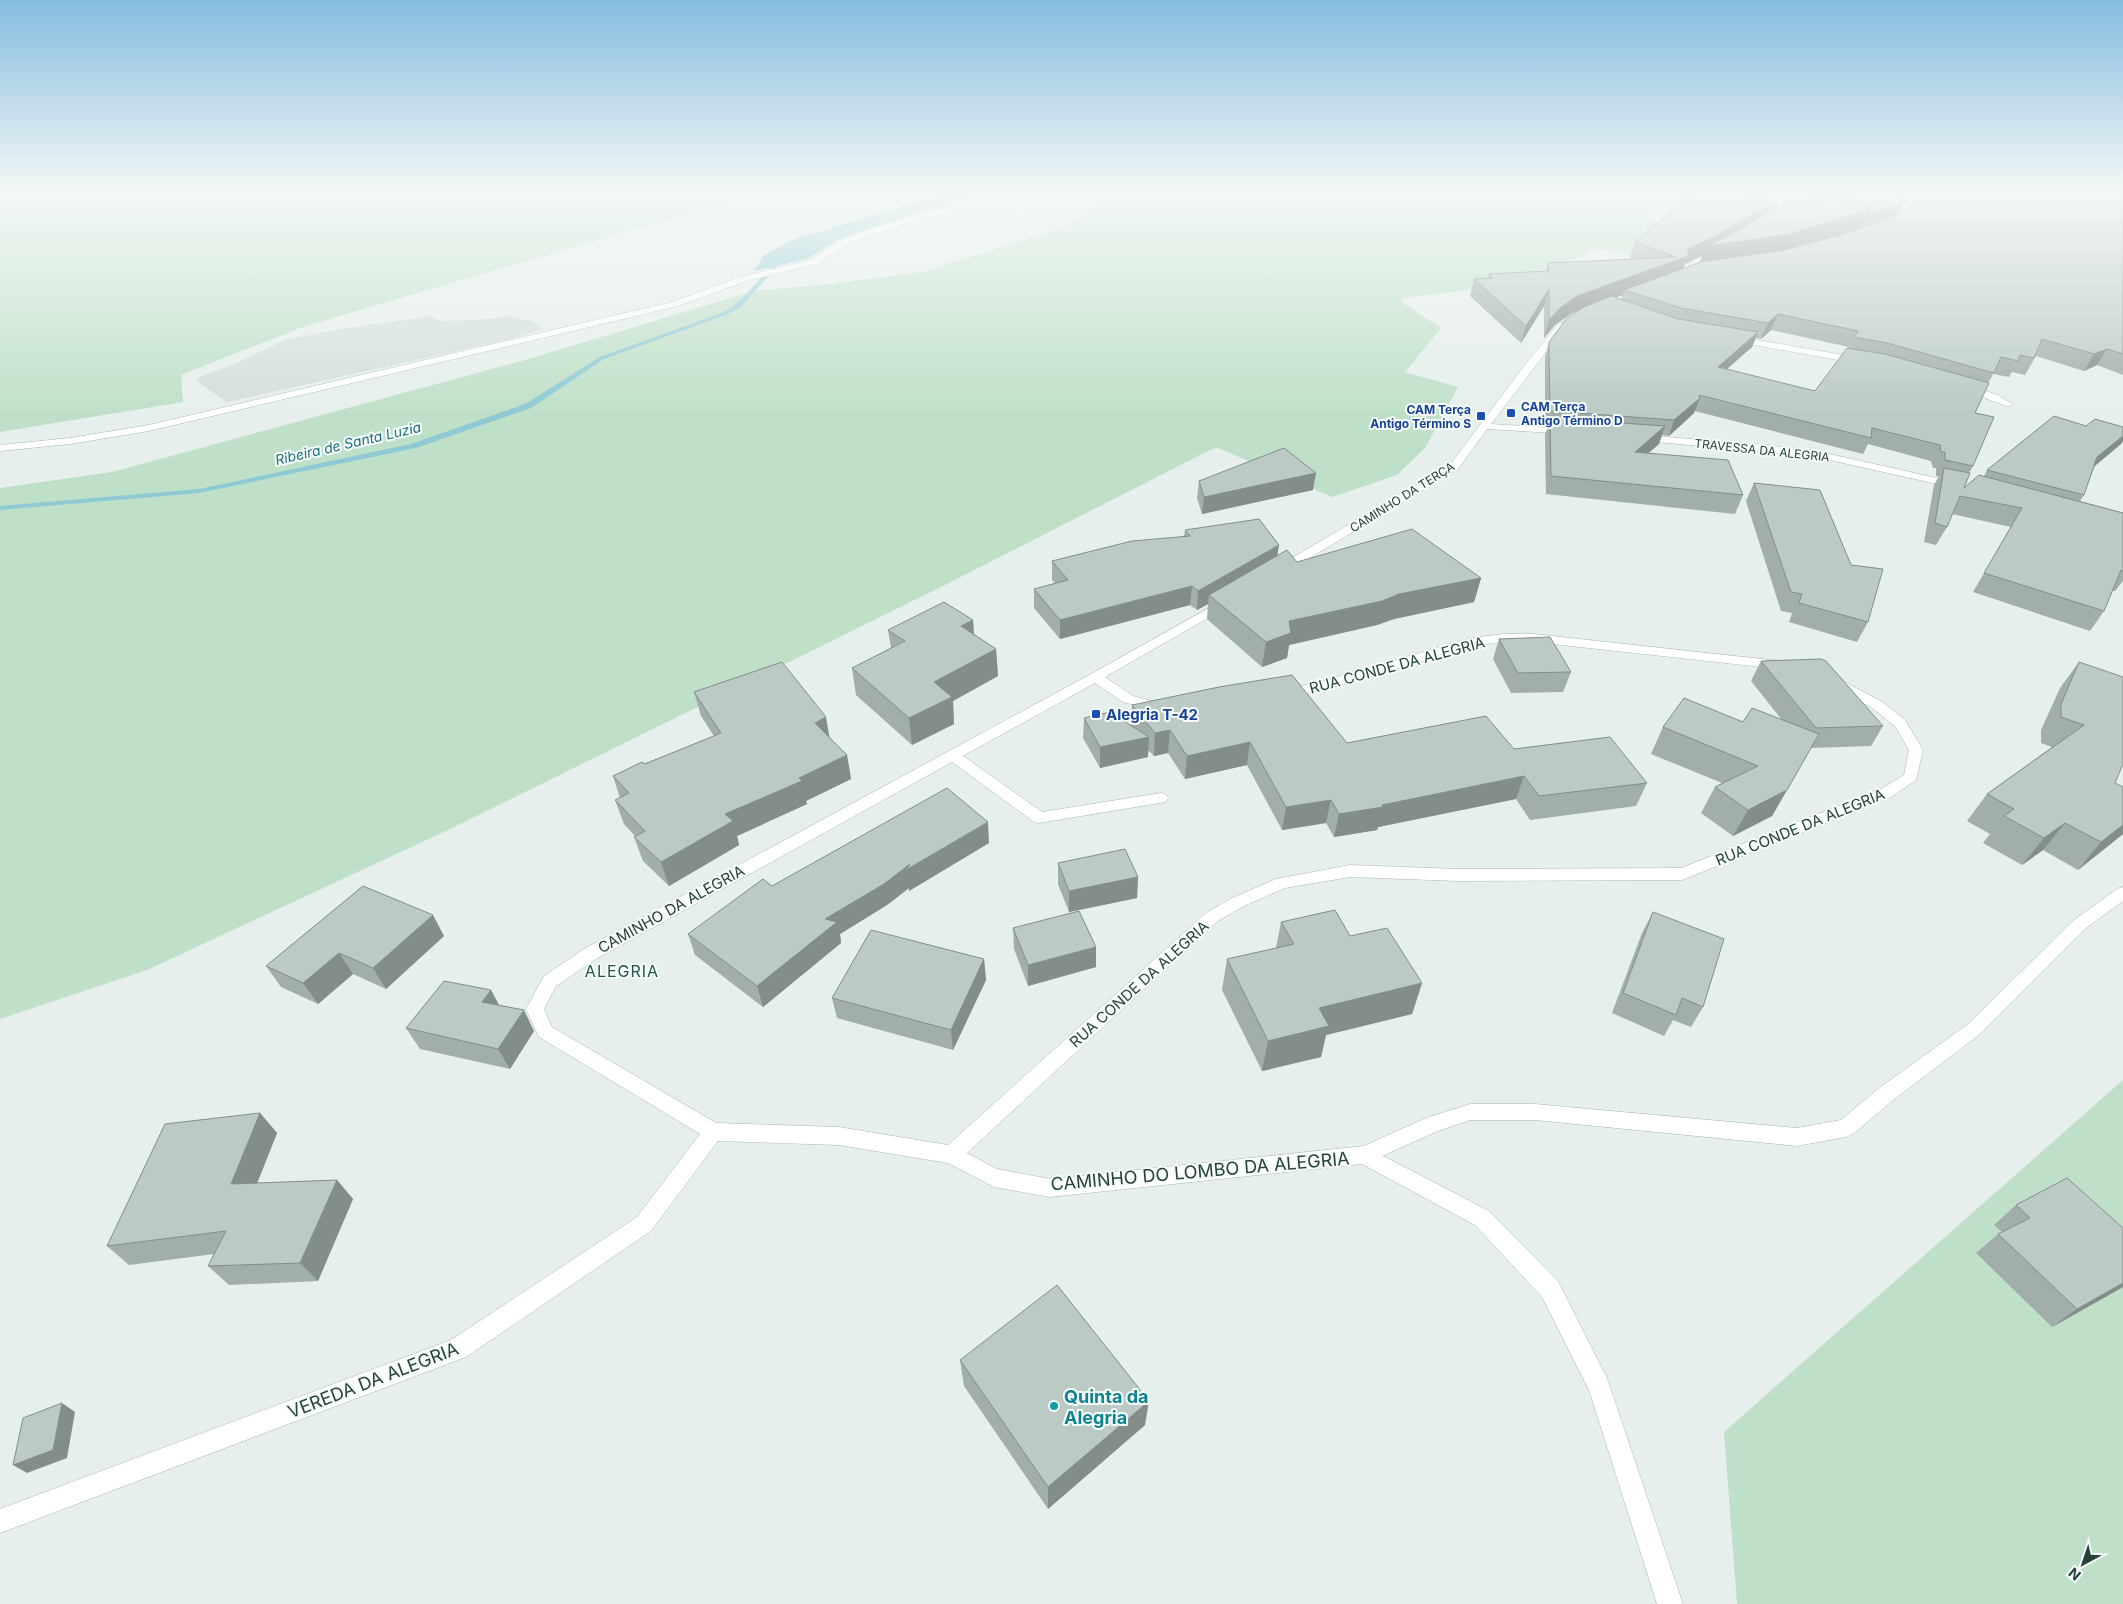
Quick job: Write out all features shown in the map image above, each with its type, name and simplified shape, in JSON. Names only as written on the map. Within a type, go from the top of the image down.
[{"type":"street","points":[[0,448],[70,441],[149,428],[675,304],[744,279],[801,266]]},
{"type":"street","name":"CAMINHO DA TERÇA","points":[[1269,576],[1454,467],[1483,426],[1559,328],[1584,314]]},
{"type":"street","points":[[1722,337],[1869,363]]},
{"type":"street","points":[[1958,386],[1996,398],[2007,404]]},
{"type":"street","points":[[1483,426],[1580,433]]},
{"type":"street","name":"TRAVESSA DA ALEGRIA","points":[[1629,437],[1756,447],[1816,454],[1967,487]]},
{"type":"street","points":[[1174,711],[1128,698],[1096,677],[1235,596]]},
{"type":"street","name":"RUA CONDE DA ALEGRIA","points":[[1270,695],[1318,687],[1476,641],[1504,638],[1534,638],[1794,666]]},
{"type":"street","name":"RUA CONDE DA ALEGRIA","points":[[951,1155],[1212,917],[1238,902],[1282,883],[1350,871],[1458,875],[1682,874],[1886,793],[1912,777],[1916,750],[1900,723],[1876,704],[1846,687],[1820,676]]},
{"type":"street","name":"CAMINHO DA ALEGRIA","points":[[951,1155],[839,1136],[713,1132],[545,1032],[535,1009],[550,981],[590,954],[1096,677]]},
{"type":"street","points":[[952,755],[1039,818],[1161,798]]},
{"type":"street","points":[[1364,1155],[1433,1124],[1470,1112],[1535,1112],[1797,1137],[1846,1128],[1885,1094],[1974,1029],[2080,924],[2123,893]]},
{"type":"street","name":"VEREDA DA ALEGRIA","points":[[0,1521],[458,1349],[644,1224],[713,1132]]},
{"type":"street","name":"CAMINHO DO LOMBO DA ALEGRIA","points":[[951,1155],[994,1178],[1050,1188],[1364,1155],[1482,1218],[1550,1289],[1598,1386],[1670,1604]]},
{"type":"shaded area","points":[[430,316],[442,321],[488,319],[506,316],[532,321],[543,329],[506,340],[227,402],[199,383],[197,378],[241,361],[285,340],[335,330]]},
{"type":"green space","points":[[0,266],[510,266],[305,326],[181,375],[183,402],[0,432]]},
{"type":"green space","points":[[943,266],[1556,266],[1500,286],[1401,298],[1403,303],[1441,328],[1405,372],[1458,387],[1425,448],[1397,475],[1332,497],[1216,447],[943,586],[450,829],[147,970],[0,1019],[0,488],[112,472],[525,360],[754,291],[831,284],[927,271]]},
{"type":"green space","points":[[2123,1080],[2123,1604],[1737,1604],[1724,1432]]},
{"type":"water","points":[[757,266],[777,266],[754,271]]},
{"type":"building","points":[[1548,266],[1661,266],[1577,296],[1560,308],[1549,320],[1549,289],[1526,326],[1474,279],[1493,278],[1489,274],[1549,271]]},
{"type":"building","points":[[1690,266],[2123,266],[2123,354],[2107,349],[2094,354],[2042,339],[2034,358],[2020,355],[2018,361],[2001,357],[1994,373],[1887,343],[1854,337],[1858,331],[1778,314],[1768,323],[1681,308],[1624,290]]},
{"type":"building","points":[[1611,296],[1678,319],[1758,332],[1718,367],[1815,391],[1847,348],[1885,354],[1989,383],[1975,413],[1994,417],[1973,466],[1945,460],[1945,452],[1941,452],[1940,445],[1872,428],[1871,438],[1699,395],[1700,398],[1674,420],[1550,411],[1549,342],[1567,318],[1584,307]]},
{"type":"building","points":[[2054,416],[2086,426],[2095,419],[2123,427],[2123,436],[2097,457],[2084,495],[1987,470]]},
{"type":"building","points":[[1550,418],[1665,426],[1635,452],[1728,460],[1743,495],[1551,476]]},
{"type":"building","points":[[1284,448],[1316,473],[1204,497],[1199,481]]},
{"type":"building","points":[[1944,468],[1970,473],[1964,488],[1979,475],[2123,513],[2123,571],[2121,570],[2104,611],[1984,573],[2022,508],[1960,496],[1947,527],[1935,523]]},
{"type":"building","points":[[1754,483],[1820,490],[1851,565],[1883,569],[1868,622],[1799,603],[1802,594],[1791,592]]},
{"type":"building","points":[[1259,519],[1279,545],[1198,591],[1192,586],[1060,620],[1034,589],[1068,580],[1052,561],[1132,541],[1190,536],[1185,530]]},
{"type":"building","points":[[1412,529],[1481,578],[1399,594],[1382,601],[1289,621],[1291,633],[1266,642],[1209,595],[1287,550],[1297,562]]},
{"type":"building","points":[[944,602],[973,620],[961,626],[996,649],[934,682],[952,697],[909,718],[852,668],[905,641],[888,630]]},
{"type":"building","points":[[1550,637],[1571,672],[1518,673],[1499,639]]},
{"type":"building","points":[[1821,659],[1826,661],[1883,726],[1816,728],[1761,661]]},
{"type":"building","points":[[782,662],[826,717],[815,723],[847,755],[799,778],[802,781],[725,814],[733,821],[661,862],[634,837],[645,831],[615,800],[629,793],[613,776],[642,762],[645,764],[721,733],[694,692]]},
{"type":"building","points":[[2079,662],[2123,677],[2123,764],[2115,783],[2123,787],[2123,825],[2101,842],[2065,823],[2044,838],[2004,816],[2014,809],[1987,794],[2084,725],[2061,717],[2061,704]]},
{"type":"building","points":[[1292,675],[1347,743],[1486,716],[1514,749],[1610,737],[1647,783],[1539,796],[1524,776],[1382,805],[1383,807],[1339,814],[1331,800],[1286,807],[1250,742],[1187,756],[1170,730],[1155,733],[1132,705],[1219,687]]},
{"type":"building","points":[[1684,698],[1743,722],[1752,708],[1819,734],[1787,790],[1748,810],[1715,787],[1758,766],[1663,727]]},
{"type":"building","points":[[1110,712],[1149,737],[1100,747],[1084,718]]},
{"type":"building","points":[[947,788],[988,822],[906,870],[910,864],[884,884],[825,919],[837,922],[757,986],[688,934],[763,879],[772,886]]},
{"type":"building","points":[[1125,849],[1138,877],[1069,891],[1058,863]]},
{"type":"building","points":[[363,886],[433,915],[373,968],[339,953],[303,983],[266,966]]},
{"type":"building","points":[[1335,910],[1350,936],[1387,928],[1422,983],[1319,1008],[1329,1026],[1268,1041],[1227,959],[1294,944],[1281,922]]},
{"type":"building","points":[[1079,911],[1096,947],[1028,965],[1013,928]]},
{"type":"building","points":[[1653,912],[1724,939],[1703,1007],[1682,998],[1676,1015],[1623,993]]},
{"type":"building","points":[[871,930],[984,959],[951,1030],[832,998]]},
{"type":"building","points":[[444,981],[491,990],[482,1002],[524,1010],[498,1049],[406,1028]]},
{"type":"building","points":[[260,1113],[231,1184],[337,1180],[300,1263],[208,1266],[226,1231],[107,1246],[165,1124]]},
{"type":"building","points":[[2067,1178],[2123,1228],[2123,1283],[2077,1309],[1998,1234],[2030,1218],[2016,1205]]},
{"type":"building","name":"Quinta da Alegria","points":[[1057,1285],[1149,1401],[1048,1487],[960,1360]]},
{"type":"building","points":[[62,1403],[53,1450],[13,1465],[23,1418]]},
{"type":"waterway","name":"Ribeira de Santa Luzia","points":[[0,508],[199,491],[413,446],[528,406],[602,358],[726,313],[739,306],[774,266]]},
{"type":"place","name":"CAM Terça Antigo Término D","points":[[1511,413]]},
{"type":"place","name":"CAM Terça Antigo Término S","points":[[1481,416]]},
{"type":"place","name":"Alegria T-42","points":[[1096,714]]},
{"type":"place","name":"Quinta da Alegria","points":[[1054,1406]]},
{"type":"district","name":"ALEGRIA","points":[[622,971]]}]
